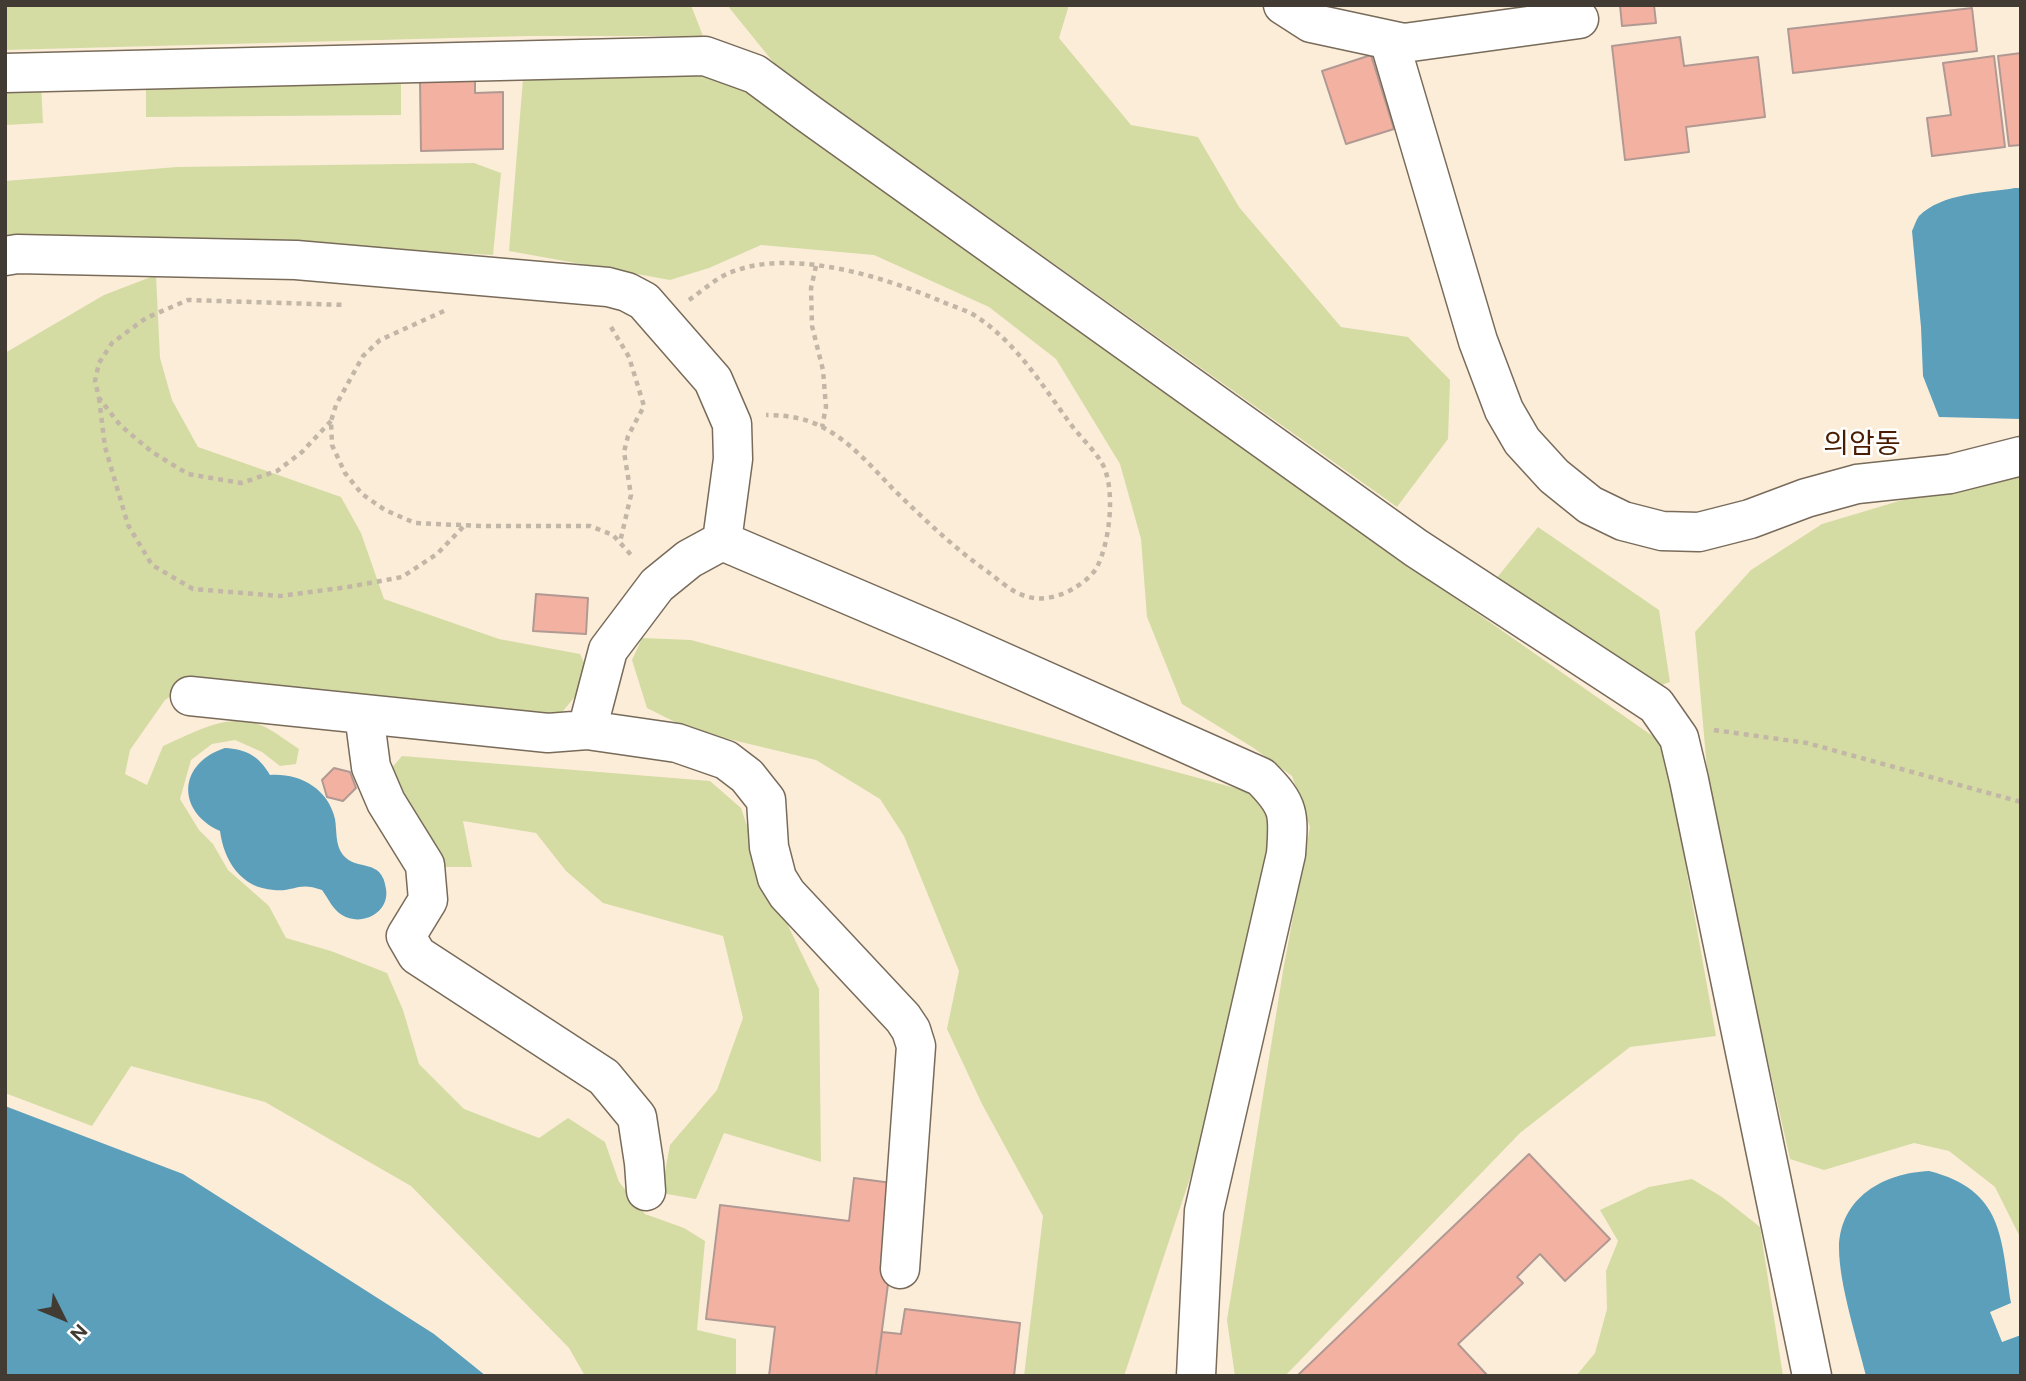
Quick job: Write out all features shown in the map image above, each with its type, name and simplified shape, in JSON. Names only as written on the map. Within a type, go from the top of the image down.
[{"type":"street","points":[[1283,5],[1311,23],[1404,43],[1579,19]]},
{"type":"street","points":[[1389,40],[1478,341],[1504,410],[1522,441],[1554,476],[1590,505],[1623,521],[1662,531],[1699,532],[1750,519],[1806,498],[1857,484],[1950,474],[2021,456]]},
{"type":"street","points":[[5,73],[705,56],[755,74],[1416,548],[1656,705],[1679,738],[1689,780],[1812,1376]]},
{"type":"street","points":[[5,256],[17,254],[296,260],[608,287],[627,292],[644,301],[713,380],[732,424],[733,459],[722,541]]},
{"type":"street","points":[[587,730],[608,650],[657,585],[688,559],[722,541]]},
{"type":"street","points":[[722,541],[961,643],[1261,777],[1279,796],[1289,818],[1286,854],[1205,1211],[1196,1376]]},
{"type":"street","points":[[190,695],[548,733],[587,730],[677,743],[726,760],[747,776],[766,800],[769,847],[777,878],[787,894],[903,1018],[916,1045],[900,1269]]},
{"type":"street","points":[[364,714],[371,767],[386,802],[425,865],[428,900],[406,936],[416,955],[604,1077],[637,1117],[646,1191]]},
{"type":"path","points":[[620,543],[631,495],[624,452],[628,436],[644,406],[629,357],[605,317],[657,316],[683,304],[728,273],[762,264],[856,271],[929,296],[976,316],[1018,352],[1081,439],[1100,460],[1107,473],[1109,516],[1106,546],[1096,569],[1084,583],[1063,595],[1029,597],[1012,590],[958,551],[856,452],[814,422],[788,415],[765,415],[732,424]]},
{"type":"path","points":[[816,266],[811,288],[812,326],[823,370],[825,407],[822,427]]},
{"type":"path","points":[[349,306],[188,300],[146,318],[112,343],[99,363],[94,381],[99,398],[105,447],[128,525],[152,565],[193,589],[280,596],[402,577],[437,554],[465,525]]},
{"type":"path","points":[[436,309],[448,309],[380,340],[363,356],[336,405],[331,421],[332,445],[345,473],[362,494],[385,510],[415,523],[590,526],[613,535],[657,585]]},
{"type":"path","points":[[99,398],[120,425],[152,452],[188,474],[241,483],[277,471],[302,452],[331,421]]},
{"type":"path","points":[[1656,705],[1714,730],[1807,743],[2021,802]]},
{"type":"green space","points":[[5,5],[691,5],[703,36],[528,36],[5,50]]},
{"type":"green space","points":[[727,5],[1069,5],[1059,38],[1131,125],[1198,137],[1239,207],[1341,327],[1408,337],[1450,380],[1448,439],[1397,507],[778,68]]},
{"type":"green space","points":[[702,75],[747,80],[1033,289],[1291,483],[1664,744],[1716,1036],[1630,1047],[1520,1133],[1285,1376],[1235,1376],[1227,1320],[1284,965],[1310,827],[1292,776],[1252,747],[1182,704],[1147,617],[1141,539],[1120,464],[1056,359],[989,307],[874,255],[761,245],[709,268],[670,280],[509,251],[523,79]]},
{"type":"green space","points":[[401,83],[401,115],[146,117],[146,85]]},
{"type":"green space","points":[[41,85],[43,123],[5,125],[5,87]]},
{"type":"green space","points":[[474,163],[501,173],[493,255],[163,238],[5,243],[5,181],[177,167]]},
{"type":"green space","points":[[156,275],[160,358],[172,400],[198,447],[341,497],[361,533],[384,599],[499,639],[580,654],[591,677],[559,716],[193,681],[165,700],[130,750],[125,774],[147,785],[163,746],[201,729],[227,722],[254,723],[271,730],[299,749],[296,764],[280,766],[262,752],[235,740],[212,744],[191,760],[180,799],[199,830],[213,844],[228,870],[269,906],[286,938],[331,951],[387,973],[403,1010],[419,1064],[464,1109],[539,1138],[568,1118],[605,1142],[619,1182],[645,1214],[684,1228],[705,1241],[697,1330],[736,1339],[736,1376],[585,1376],[569,1348],[411,1186],[265,1102],[131,1066],[92,1126],[5,1093],[5,353],[104,295]]},
{"type":"green space","points":[[2021,474],[2021,1239],[1995,1187],[1949,1151],[1914,1143],[1824,1170],[1790,1159],[1710,804],[1695,632],[1751,570],[1822,524],[1946,487]]},
{"type":"green space","points":[[1538,527],[1659,610],[1670,682],[1656,687],[1491,585]]},
{"type":"green space","points":[[642,638],[691,640],[1250,792],[1270,821],[1271,855],[1199,1151],[1124,1376],[1024,1376],[1043,1216],[982,1104],[947,1029],[959,971],[904,836],[880,799],[816,760],[691,730],[647,708],[632,660]]},
{"type":"green space","points":[[402,756],[710,781],[741,808],[776,901],[819,989],[821,1162],[724,1133],[696,1199],[661,1193],[670,1145],[717,1090],[743,1018],[723,936],[603,903],[566,871],[536,833],[463,821],[472,867],[441,867],[389,771]]},
{"type":"green space","points":[[1692,1179],[1722,1197],[1760,1227],[1783,1376],[1576,1376],[1595,1353],[1607,1309],[1606,1271],[1618,1241],[1600,1210],[1649,1187]]},
{"type":"water","points":[[2021,188],[2021,419],[1939,417],[1923,376],[1912,231],[1919,216],[1939,203],[1964,195]]},
{"type":"water","points":[[225,748],[251,755],[270,775],[301,780],[319,791],[326,799],[335,819],[340,851],[349,860],[374,869],[384,879],[386,898],[379,911],[365,918],[350,918],[336,910],[322,890],[307,886],[281,890],[262,888],[252,884],[236,871],[225,853],[220,831],[196,812],[188,788],[198,764],[209,755]]},
{"type":"water","points":[[5,1106],[183,1174],[434,1334],[486,1376],[5,1376]]},
{"type":"water","points":[[1929,1171],[1954,1179],[1972,1190],[1985,1204],[1994,1220],[2005,1258],[2011,1303],[1990,1312],[2002,1342],[2021,1335],[2021,1376],[1866,1376],[1842,1278],[1839,1248],[1841,1230],[1856,1202],[1868,1191],[1896,1177]]},
{"type":"building","points":[[1620,5],[1654,5],[1656,23],[1622,26]]},
{"type":"building","points":[[1972,8],[1977,51],[1793,73],[1788,29]]},
{"type":"building","points":[[1680,37],[1684,66],[1758,57],[1765,117],[1686,127],[1689,152],[1625,160],[1612,46]]},
{"type":"building","points":[[2021,53],[2021,145],[2009,146],[1998,56]]},
{"type":"building","points":[[1371,55],[1394,129],[1346,144],[1322,71]]},
{"type":"building","points":[[1994,56],[2005,147],[1932,156],[1927,118],[1951,115],[1943,63]]},
{"type":"building","points":[[475,80],[475,93],[503,92],[503,149],[421,151],[420,81]]},
{"type":"building","points":[[536,594],[588,598],[586,634],[533,631]]},
{"type":"building","points":[[334,768],[350,772],[356,788],[343,801],[327,797],[322,780]]},
{"type":"building","points":[[1529,1154],[1610,1239],[1565,1281],[1540,1254],[1517,1277],[1523,1283],[1458,1344],[1488,1376],[1297,1376]]},
{"type":"building","points":[[854,1178],[892,1183],[893,1246],[876,1376],[769,1376],[775,1327],[706,1319],[720,1205],[849,1221]]},
{"type":"building","points":[[905,1309],[1020,1323],[1014,1376],[876,1376],[882,1332],[901,1334]]},
{"type":"district","name":"의암동","points":[[1862,445]]}]
